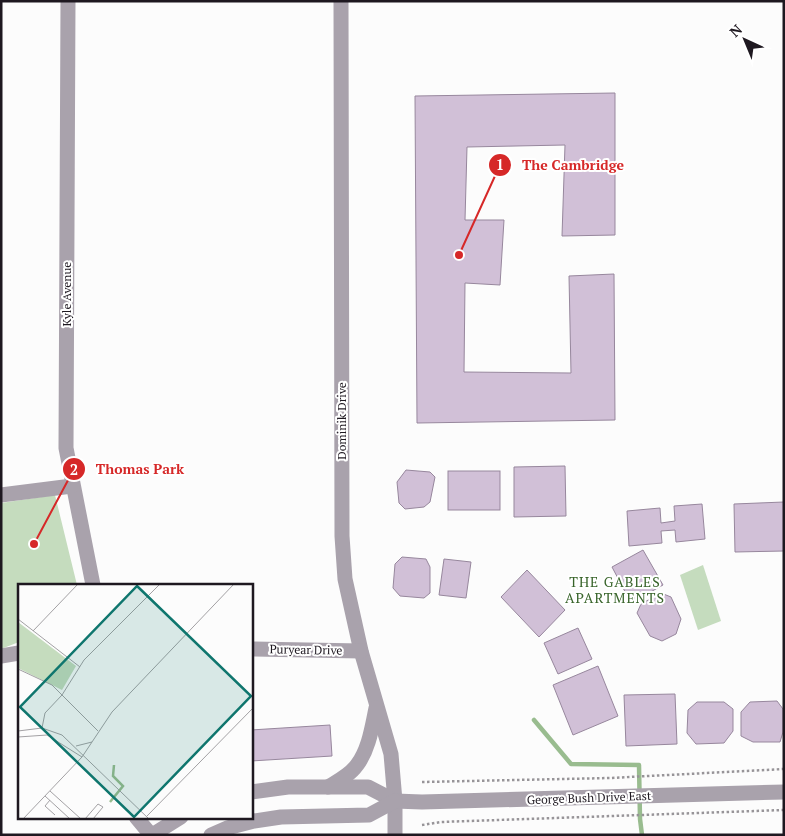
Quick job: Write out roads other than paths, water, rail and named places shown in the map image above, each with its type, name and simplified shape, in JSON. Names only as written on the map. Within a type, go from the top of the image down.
[{"type":"street","name":"Kyle Avenue","points":[[68,1],[66,448],[93,584]]},
{"type":"street","name":"Dominik Drive","points":[[341,1],[342,536],[345,579],[360,650],[391,754],[395,801],[395,835]]},
{"type":"street","points":[[1,494],[72,486]]},
{"type":"street","name":"Puryear Drive","points":[[252,649],[360,650]]},
{"type":"street","points":[[1,656],[18,653]]},
{"type":"street","points":[[327,787],[342,779],[357,765],[369,741],[376,707]]},
{"type":"street","name":"George Bush Drive East","points":[[252,792],[288,787],[368,787],[395,801],[422,802],[784,792]]},
{"type":"street","name":"George Bush Drive East","points":[[211,835],[236,825],[281,816],[368,814],[395,801]]},
{"type":"street","points":[[137,818],[152,835],[179,818]]},
{"type":"waterway","points":[[534,720],[571,764],[639,765],[642,835]]},
{"type":"place","name":"The Cambridge","points":[[459,255]]},
{"type":"place","name":"Thomas Park","points":[[34,544]]},
{"type":"district","name":"THE GABLES APARTMENTS","points":[[615,590]]}]
